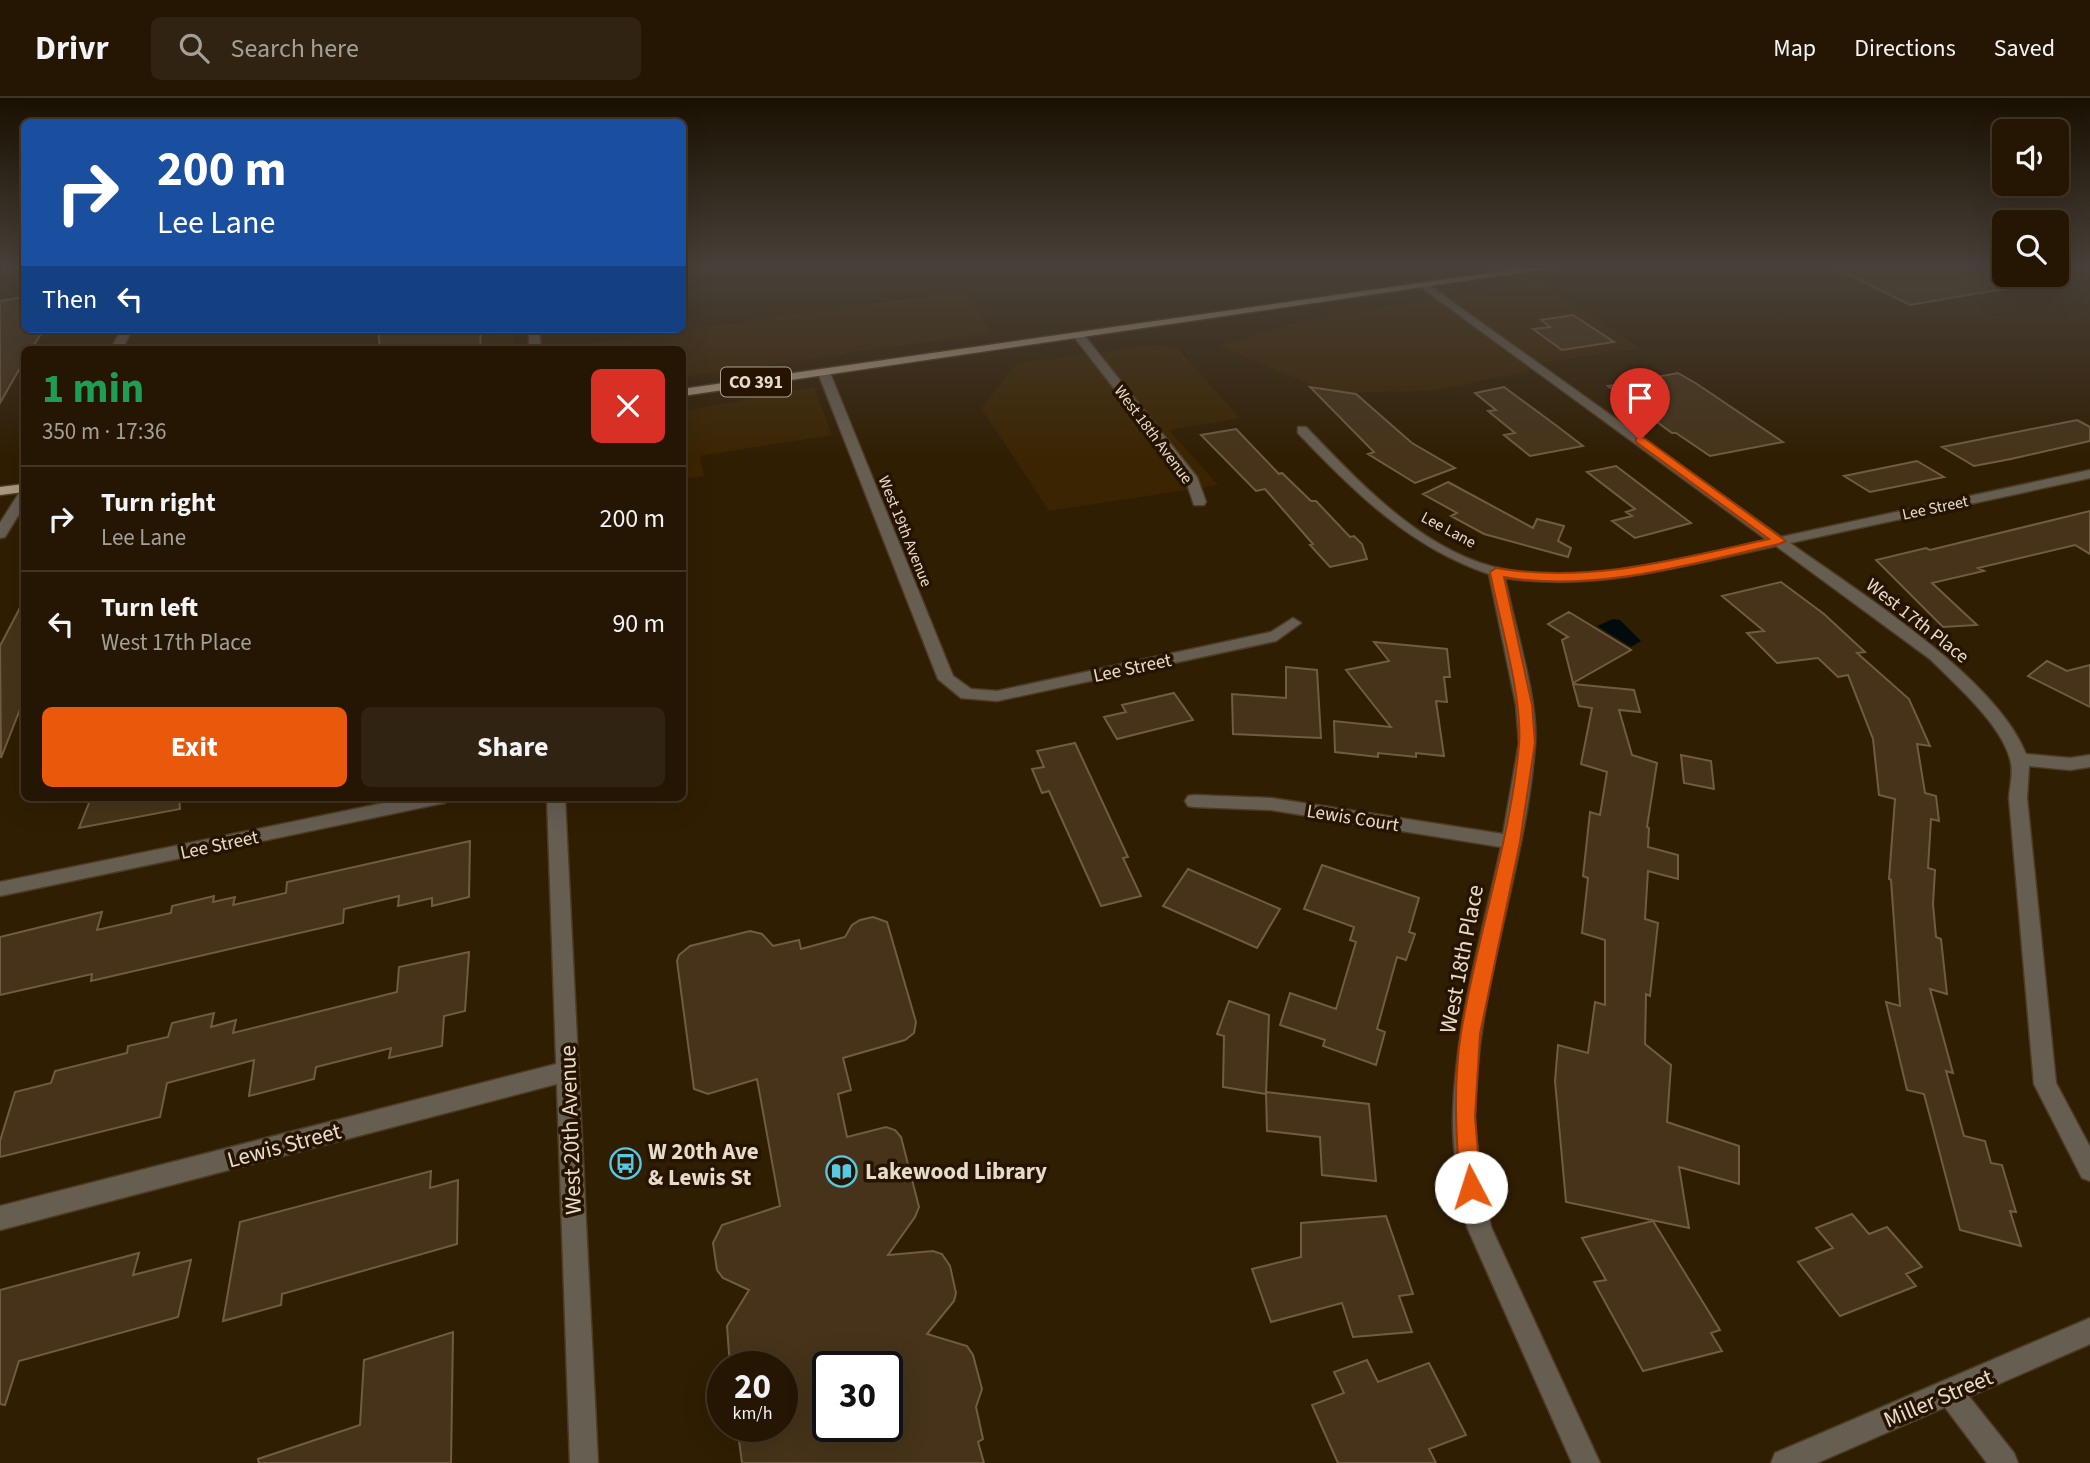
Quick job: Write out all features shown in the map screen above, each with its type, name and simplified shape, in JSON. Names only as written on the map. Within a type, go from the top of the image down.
[{"type":"main road","name":"CO 391","points":[[686,392],[1116,331]]},
{"type":"main road","points":[[0,491],[21,488]]},
{"type":"street","name":"West 17th Place","points":[[1488,331],[1936,656],[1999,724],[2019,759]]},
{"type":"street","name":"West 18th Avenue","points":[[1079,336],[1192,480],[1199,502]]},
{"type":"street","name":"West 19th Avenue","points":[[824,373],[946,679],[967,694]]},
{"type":"street","name":"Lee Lane","points":[[1302,430],[1385,511],[1436,545],[1496,572],[1531,578],[1589,576],[1651,569],[1779,541]]},
{"type":"street","name":"Lee Street","points":[[1779,541],[2090,474]]},
{"type":"street","points":[[0,534],[21,501]]},
{"type":"street","name":"West 18th Place","points":[[1496,572],[1524,705],[1527,743],[1511,842],[1471,1034],[1464,1117],[1471,1187],[1479,1227],[1586,1463]]},
{"type":"street","name":"Lee Street","points":[[967,694],[997,696],[1276,636],[1293,623]]},
{"type":"street","points":[[2090,761],[2070,764],[2019,759],[2018,799],[2045,1084],[2090,1170]]},
{"type":"street","name":"Lee Street","points":[[0,889],[425,801]]},
{"type":"street","name":"West 20th Avenue","points":[[556,801],[584,1463]]},
{"type":"street","name":"Lewis Court","points":[[1194,802],[1271,804],[1511,842]]},
{"type":"street","name":"Lewis Street","points":[[0,1218],[568,1071]]},
{"type":"street","name":"Miller Street","points":[[1785,1463],[2090,1331]]},
{"type":"street","points":[[1950,1393],[2004,1463]]},
{"type":"shaded area","points":[[686,331],[990,331],[992,333],[686,377],[686,346],[568,346],[662,333],[686,333]]},
{"type":"shaded area","points":[[1270,331],[1613,331],[1640,348],[1545,362],[1526,372],[1432,391],[1331,393],[1219,346]]},
{"type":"shaded area","points":[[514,333],[513,346],[417,346]]},
{"type":"shaded area","points":[[1156,345],[1177,348],[1240,418],[1169,430],[1218,485],[1049,511],[981,408],[1017,363]]},
{"type":"shaded area","points":[[814,387],[832,435],[700,456],[704,476],[686,479],[686,410]]},
{"type":"shaded area","points":[[1613,619],[1620,620],[1641,641],[1631,647],[1597,626]]},
{"type":"building","points":[[0,331],[42,333],[33,346],[21,346],[21,366],[0,403]]},
{"type":"building","points":[[1535,331],[1597,331],[1614,342],[1562,350]]},
{"type":"building","points":[[378,333],[481,333],[480,346],[380,346]]},
{"type":"building","points":[[1678,373],[1783,442],[1710,456],[1672,433],[1608,386]]},
{"type":"building","points":[[1310,387],[1356,394],[1412,443],[1455,468],[1415,483],[1368,454],[1374,452]]},
{"type":"building","points":[[1504,387],[1583,446],[1530,456],[1504,435],[1515,433],[1488,411],[1496,410],[1475,393]]},
{"type":"building","points":[[2077,420],[2090,427],[2090,441],[2011,459],[1974,466],[1942,447]]},
{"type":"building","points":[[1236,429],[1279,474],[1282,473],[1311,501],[1316,501],[1350,537],[1354,536],[1362,544],[1367,559],[1330,567],[1265,489],[1256,491],[1201,435]]},
{"type":"building","points":[[1917,461],[1944,477],[1870,492],[1844,476]]},
{"type":"building","points":[[1616,466],[1691,523],[1635,538],[1612,521],[1632,516],[1626,512],[1635,509],[1587,472]]},
{"type":"building","points":[[1448,482],[1533,528],[1537,519],[1564,526],[1558,541],[1571,548],[1568,557],[1484,534],[1451,516],[1457,513],[1423,494]]},
{"type":"building","points":[[2090,511],[2090,554],[2075,545],[1978,568],[1984,571],[1932,583],[1977,625],[1943,627],[1876,560],[1926,548],[1930,550]]},
{"type":"building","points":[[1781,582],[1824,614],[1865,652],[1857,653],[1909,699],[1930,746],[1917,744],[1925,793],[1936,796],[1939,821],[1931,819],[1928,868],[1935,870],[1933,904],[1936,937],[1941,939],[1947,994],[1930,989],[1953,1073],[1946,1071],[1964,1136],[1985,1141],[1991,1163],[2002,1165],[2016,1212],[2010,1211],[2021,1246],[1960,1230],[1924,1094],[1907,1090],[1886,1002],[1900,1006],[1889,879],[1895,799],[1879,795],[1873,739],[1848,675],[1838,677],[1818,658],[1777,663],[1747,633],[1764,631],[1722,596]]},
{"type":"building","points":[[21,606],[21,707],[1,758],[0,646]]},
{"type":"building","points":[[1569,612],[1631,650],[1573,683],[1562,640],[1568,637],[1548,624]]},
{"type":"building","points":[[1374,642],[1447,649],[1450,677],[1444,677],[1447,702],[1436,701],[1444,756],[1416,753],[1416,757],[1378,753],[1378,757],[1335,752],[1334,721],[1391,727],[1346,670],[1389,661]]},
{"type":"building","points":[[2047,661],[2067,671],[2090,665],[2090,707],[2028,676]]},
{"type":"building","points":[[1286,667],[1317,670],[1321,738],[1233,734],[1232,694],[1286,698]]},
{"type":"building","points":[[1573,684],[1634,690],[1640,712],[1619,710],[1632,755],[1657,763],[1647,827],[1648,847],[1678,855],[1678,879],[1648,871],[1645,919],[1658,923],[1650,996],[1646,994],[1645,1044],[1671,1065],[1667,1122],[1739,1146],[1739,1184],[1679,1167],[1689,1228],[1566,1202],[1555,1081],[1558,1045],[1588,1053],[1595,1002],[1605,1005],[1605,940],[1582,933],[1588,878],[1583,876],[1590,812],[1600,815],[1607,772],[1581,764],[1592,708],[1579,706]]},
{"type":"building","points":[[1174,693],[1193,720],[1117,739],[1104,717],[1126,712],[1122,705]]},
{"type":"building","points":[[1075,743],[1128,857],[1123,858],[1141,896],[1101,906],[1049,791],[1042,793],[1032,769],[1044,767],[1037,751]]},
{"type":"building","points":[[1681,755],[1711,761],[1714,789],[1684,783]]},
{"type":"building","points":[[90,801],[179,801],[180,809],[79,828]]},
{"type":"building","points":[[470,841],[469,897],[432,906],[432,898],[398,906],[399,896],[344,909],[343,923],[91,981],[92,974],[0,995],[0,937],[102,912],[97,930],[171,913],[172,906],[214,896],[213,902],[235,897],[233,905],[286,893],[287,882]]},
{"type":"building","points":[[1322,865],[1419,898],[1409,932],[1415,934],[1406,960],[1397,957],[1377,1029],[1385,1032],[1376,1065],[1323,1046],[1325,1040],[1280,1025],[1290,993],[1336,1009],[1356,942],[1350,940],[1354,927],[1304,909]]},
{"type":"building","points":[[1188,869],[1280,909],[1257,948],[1163,906]]},
{"type":"building","name":"Lakewood Library","points":[[873,917],[887,922],[916,1022],[914,1033],[905,1040],[843,1058],[851,1090],[838,1094],[847,1137],[886,1127],[895,1130],[901,1137],[919,1207],[888,1255],[933,1251],[942,1254],[950,1266],[956,1293],[954,1301],[927,1334],[967,1346],[973,1355],[982,1389],[976,1407],[983,1439],[978,1442],[984,1463],[742,1463],[739,1442],[798,1442],[798,1351],[729,1351],[727,1326],[749,1290],[723,1278],[717,1270],[713,1243],[722,1225],[780,1206],[757,1079],[708,1094],[694,1089],[677,961],[679,955],[690,946],[750,931],[762,934],[773,946],[799,940],[801,949],[845,937],[852,925]]},
{"type":"building","points":[[469,952],[465,1011],[444,1016],[442,1046],[389,1058],[391,1048],[316,1067],[314,1079],[249,1096],[254,1060],[167,1083],[160,1117],[0,1157],[0,1141],[15,1092],[51,1083],[55,1071],[127,1053],[128,1046],[168,1037],[172,1023],[214,1013],[211,1027],[236,1020],[233,1033],[397,992],[399,967]]},
{"type":"building","points":[[1229,1001],[1269,1015],[1266,1094],[1223,1087],[1224,1036],[1217,1034]]},
{"type":"building","points":[[1266,1092],[1369,1104],[1376,1181],[1322,1175],[1320,1137],[1267,1131]]},
{"type":"building","points":[[431,1171],[430,1188],[458,1180],[457,1244],[282,1294],[281,1305],[223,1321],[240,1222]]},
{"type":"building","points":[[1852,1214],[1869,1234],[1887,1227],[1922,1267],[1906,1274],[1916,1286],[1840,1316],[1798,1262],[1833,1248],[1816,1228]]},
{"type":"building","points":[[1386,1216],[1413,1294],[1399,1296],[1412,1332],[1353,1337],[1342,1303],[1271,1322],[1252,1269],[1301,1257],[1301,1223]]},
{"type":"building","points":[[1653,1221],[1720,1330],[1711,1333],[1722,1351],[1643,1371],[1594,1282],[1606,1280],[1582,1238]]},
{"type":"building","points":[[139,1253],[133,1275],[191,1260],[178,1317],[19,1361],[5,1405],[0,1404],[0,1290]]},
{"type":"building","points":[[453,1332],[451,1463],[259,1463],[258,1459],[360,1425],[364,1360]]},
{"type":"building","points":[[1367,1360],[1378,1382],[1429,1363],[1466,1435],[1429,1449],[1436,1463],[1338,1463],[1312,1405],[1344,1393],[1334,1372]]},
{"type":"place","name":"W 20th Ave & Lewis St","points":[[625,1164]]},
{"type":"place","name":"Lakewood Library","points":[[842,1171]]},
{"type":"route","points":[[1471,1187],[1464,1117],[1471,1034],[1511,842],[1527,743],[1524,705],[1496,572],[1531,578],[1589,576],[1651,569],[1779,541],[1640,440]]}]
